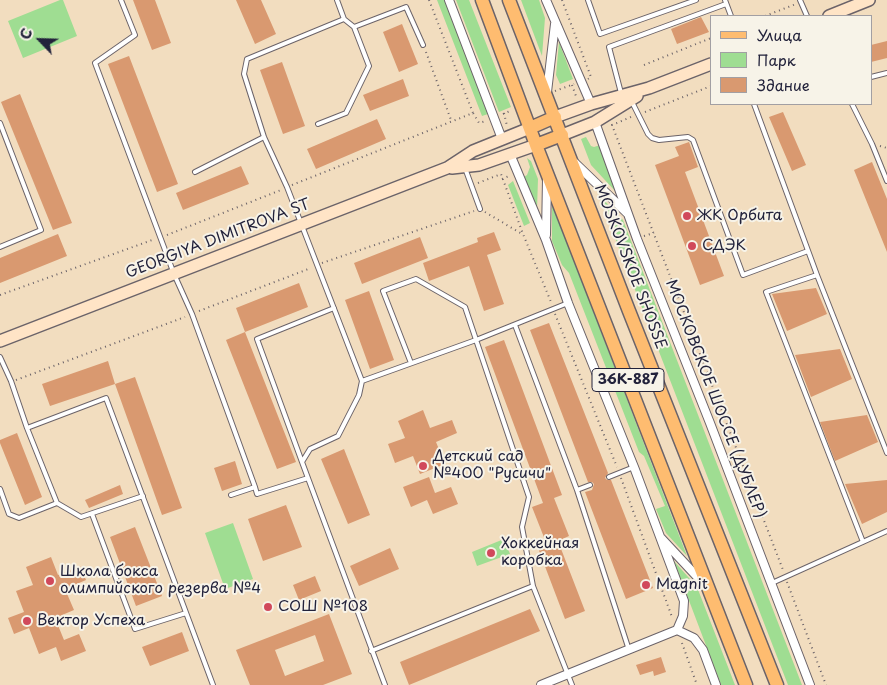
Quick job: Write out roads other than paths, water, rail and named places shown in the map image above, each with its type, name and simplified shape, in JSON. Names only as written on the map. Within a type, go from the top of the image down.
[{"type":"main road","name":"36К-887","points":[[482,0],[536,145],[746,685]]},
{"type":"main road","name":"MOSKOVSKOE SHOSSE","points":[[509,0],[777,685]]},
{"type":"main road","points":[[832,15],[869,0]]},
{"type":"main road","name":"GEORGIYA DIMITROVA ST","points":[[0,341],[447,168],[506,135],[530,128],[591,104],[626,98],[710,64]]},
{"type":"main road","name":"GEORGIYA DIMITROVA ST","points":[[447,168],[479,165],[562,135],[595,122],[626,98]]},
{"type":"street","points":[[450,0],[506,135]]},
{"type":"street","points":[[546,0],[591,104]]},
{"type":"street","points":[[546,94],[555,22]]},
{"type":"street","name":"МОСКОВСКОЕ ШОССЕ (ДУБЛЕР)","points":[[595,122],[628,214],[810,685]]},
{"type":"street","points":[[510,154],[546,240],[568,303],[634,467],[684,601],[683,616],[678,630],[541,685]]},
{"type":"street","points":[[571,159],[628,214]]},
{"type":"street","points":[[546,240],[547,171]]},
{"type":"street","points":[[658,535],[709,589]]},
{"type":"street","points":[[678,630],[694,638],[703,650],[716,685]]},
{"type":"lane","points":[[121,0],[134,35],[95,64],[174,274],[192,314],[257,494],[308,478]]},
{"type":"lane","points":[[318,124],[346,113],[369,66],[354,27],[344,19],[337,0]]},
{"type":"lane","points":[[588,0],[600,34],[696,0]]},
{"type":"lane","points":[[801,1],[807,15]]},
{"type":"lane","points":[[731,15],[725,2],[609,47],[626,98],[648,134],[652,138],[659,140],[688,137],[693,140],[743,275],[808,251]]},
{"type":"lane","points":[[354,27],[406,7],[423,45]]},
{"type":"lane","points":[[302,462],[310,449],[338,436],[359,395],[362,381],[287,187],[264,137],[244,74],[247,59],[344,19]]},
{"type":"lane","points":[[872,77],[887,73]]},
{"type":"lane","points":[[754,105],[817,276],[887,453]]},
{"type":"lane","points":[[852,105],[872,144],[887,182]]},
{"type":"lane","points":[[0,123],[41,230],[0,247]]},
{"type":"lane","points":[[195,172],[264,137]]},
{"type":"lane","points":[[464,166],[480,209]]},
{"type":"lane","points":[[817,276],[766,292],[863,542]]},
{"type":"lane","points":[[411,364],[383,291],[416,278],[465,307],[529,497],[522,527],[533,586],[572,685]]},
{"type":"lane","points":[[362,381],[476,340],[568,303]]},
{"type":"lane","points":[[334,308],[257,339],[384,685]]},
{"type":"lane","points":[[515,325],[577,490],[629,650]]},
{"type":"lane","points":[[0,357],[11,381],[27,428],[57,503],[81,517],[143,496]]},
{"type":"lane","points":[[27,428],[106,398],[213,685]]},
{"type":"lane","points":[[609,477],[634,467]]},
{"type":"lane","points":[[577,490],[590,485]]},
{"type":"lane","points":[[230,495],[255,487]]},
{"type":"lane","points":[[0,489],[9,514],[19,518],[57,503]]},
{"type":"lane","points":[[92,514],[135,629],[186,613]]},
{"type":"lane","points":[[772,584],[887,531]]},
{"type":"lane","points":[[371,651],[533,586]]},
{"type":"place","name":"ЖК Орбита","points":[[687,216]]},
{"type":"place","name":"СДЭК","points":[[692,246]]},
{"type":"place","name":"Детский сад №400 \"Русичи\"","points":[[423,466]]},
{"type":"place","name":"Хоккейная коробка","points":[[491,553]]},
{"type":"place","name":"Школа бокса олимпийского резерва №4","points":[[50,581]]},
{"type":"place","name":"Magnit","points":[[646,585]]},
{"type":"place","name":"СОШ №108","points":[[268,607]]},
{"type":"place","name":"Вектор Успеха","points":[[27,621]]}]
